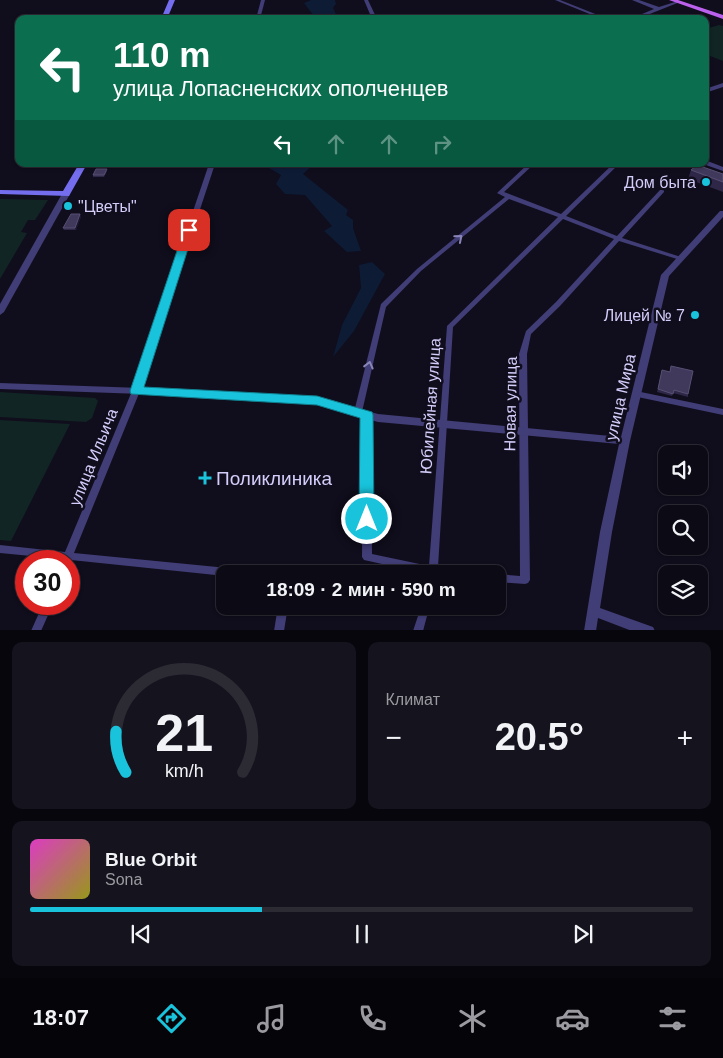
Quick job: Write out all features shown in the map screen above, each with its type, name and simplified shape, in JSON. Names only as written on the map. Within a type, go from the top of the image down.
[{"type":"main road","points":[[166,15],[172,0]]},
{"type":"main road","points":[[675,1],[723,17]]},
{"type":"main road","points":[[0,192],[66,194],[82,167]]},
{"type":"street","points":[[259,15],[263,0]]},
{"type":"street","points":[[366,0],[373,15]]},
{"type":"street","points":[[557,0],[596,15]]},
{"type":"street","points":[[634,0],[659,9]]},
{"type":"street","points":[[643,15],[675,1]]},
{"type":"street","points":[[709,90],[723,85]]},
{"type":"street","points":[[709,163],[723,168]]},
{"type":"street","name":"улица Ильича","points":[[70,550],[136,391],[211,167]]},
{"type":"street","points":[[528,167],[500,193],[619,239],[679,258]]},
{"type":"street","name":"Юбилейная улица","points":[[433,565],[450,326],[613,167]]},
{"type":"street","points":[[695,167],[723,177]]},
{"type":"street","name":"Новая улица","points":[[506,579],[525,580],[523,354],[528,333],[558,304],[662,191]]},
{"type":"street","points":[[0,312],[66,194]]},
{"type":"street","points":[[403,565],[367,558],[362,414],[383,306],[419,270],[508,197]]},
{"type":"street","name":"улица Мира","points":[[590,630],[606,532],[625,441],[665,275],[723,213]]},
{"type":"street","points":[[0,386],[228,394],[317,401],[378,418],[625,441]]},
{"type":"street","points":[[636,394],[723,412]]},
{"type":"street","points":[[0,549],[15,551]]},
{"type":"street","points":[[80,559],[216,571]]},
{"type":"street","points":[[594,611],[650,630]]},
{"type":"street","points":[[36,630],[43,615]]},
{"type":"street","points":[[278,630],[281,615]]},
{"type":"street","points":[[418,630],[422,616]]},
{"type":"green space","points":[[719,25],[723,26],[723,61],[709,56],[709,28]]},
{"type":"green space","points":[[0,199],[48,200],[35,220],[28,220],[21,232],[27,233],[0,279]]},
{"type":"green space","points":[[0,392],[95,398],[98,401],[92,418],[86,422],[0,417]]},
{"type":"green space","points":[[0,420],[70,424],[11,541],[0,540]]},
{"type":"water","points":[[311,0],[335,0],[336,4],[333,8],[336,14],[313,15],[304,3]]},
{"type":"water","points":[[311,167],[303,174],[348,210],[346,215],[353,220],[353,228],[361,251],[347,252],[324,231],[332,226],[305,195],[285,194],[276,184],[281,175],[269,168]]},
{"type":"water","points":[[372,262],[385,274],[354,331],[333,357],[342,325],[361,288],[359,265]]},
{"type":"building","points":[[695,167],[703,167],[723,174],[723,182],[691,170]]},
{"type":"building","points":[[96,169],[107,169],[104,175],[93,175]]},
{"type":"building","points":[[71,214],[80,214],[75,228],[63,228]]},
{"type":"building","points":[[671,366],[693,371],[688,394],[674,390],[673,394],[658,389],[662,370],[670,372]]},
{"type":"place","name":"Дом быта","points":[[706,182]]},
{"type":"place","name":"\"Цветы\"","points":[[68,206]]},
{"type":"place","name":"Лицей № 7","points":[[695,315]]},
{"type":"place","name":"Поликлиника","points":[[205,478]]},
{"type":"route","points":[[189,230],[136,391],[228,394],[317,401],[367,415],[367,519]]}]
